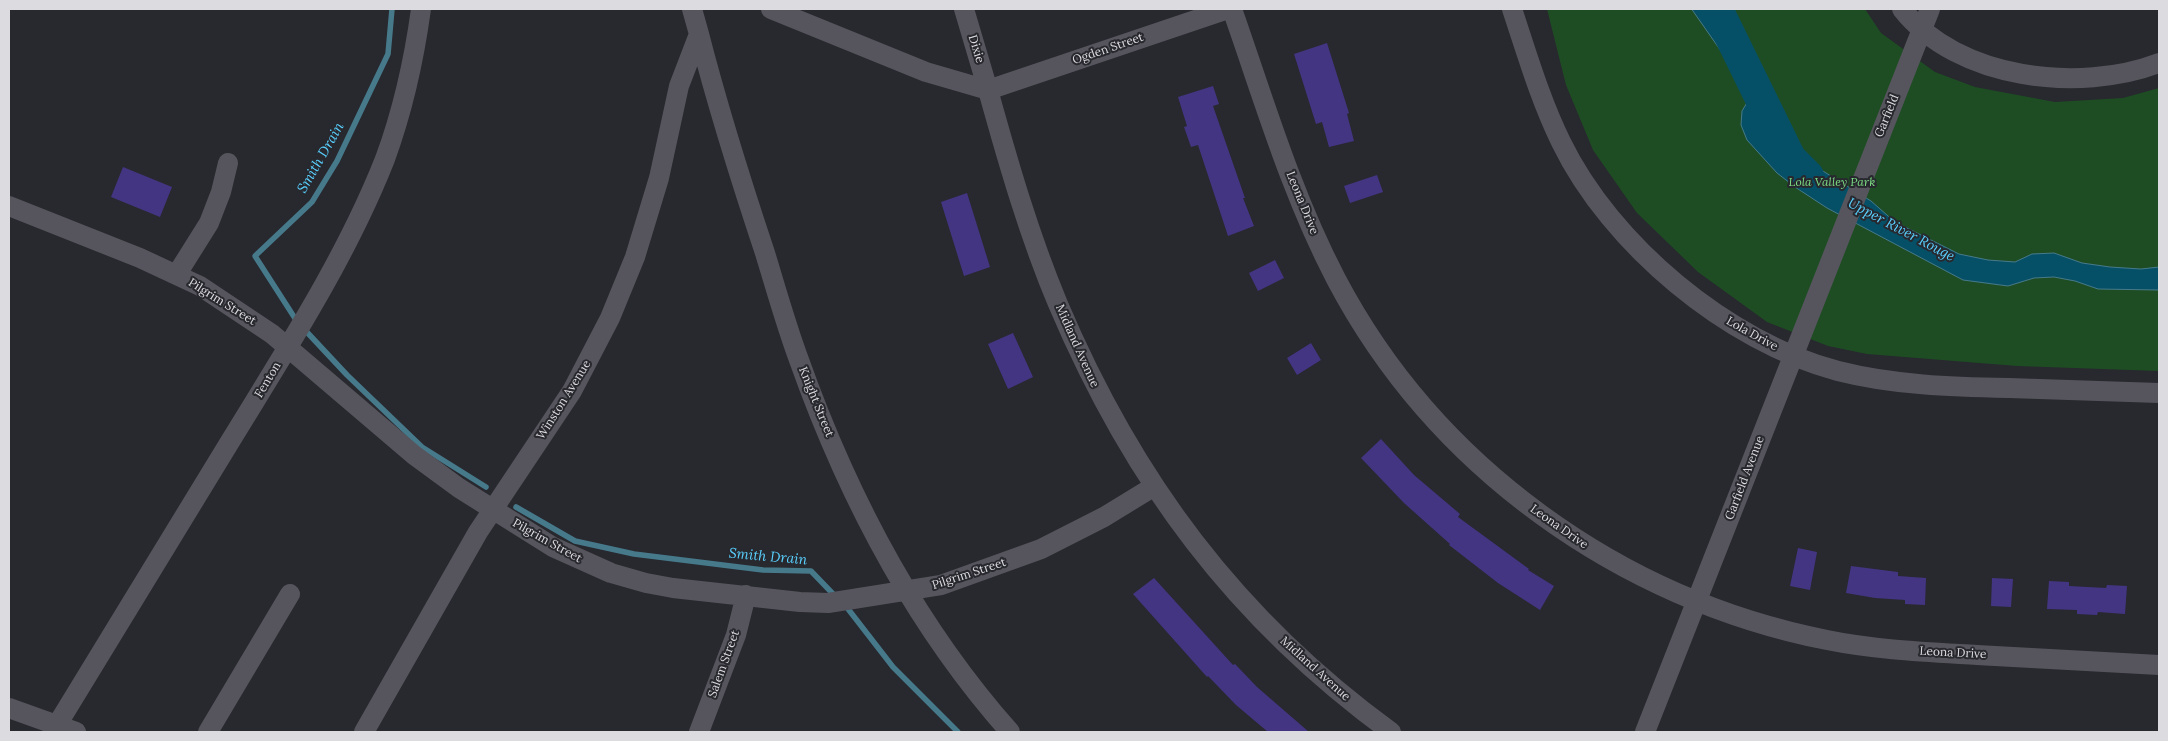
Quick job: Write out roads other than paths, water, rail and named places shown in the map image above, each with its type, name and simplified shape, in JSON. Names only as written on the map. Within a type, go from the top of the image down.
[{"type":"street","name":"Fenton","points":[[57,725],[287,349],[362,213],[385,158],[404,96],[415,52],[421,9]]},
{"type":"street","points":[[692,9],[699,34]]},
{"type":"street","points":[[771,9],[926,72],[988,90]]},
{"type":"street","name":"Dixie","points":[[964,9],[988,90]]},
{"type":"street","name":"Ogden Street","points":[[988,90],[1228,9]]},
{"type":"street","name":"Leona Drive","points":[[1232,9],[1286,163],[1314,234],[1356,313],[1405,384],[1465,450],[1502,484],[1542,516],[1626,569],[1671,592],[1770,628],[1830,641],[1897,650],[2159,665]]},
{"type":"street","name":"Lola Drive","points":[[1512,9],[1543,102],[1562,144],[1590,190],[1607,212],[1657,265],[1691,295],[1742,331],[1794,356],[1839,371],[1927,385],[2159,393]]},
{"type":"street","points":[[1902,9],[1922,29],[1953,51],[1982,63],[2035,75],[2095,78],[2138,71],[2159,63]]},
{"type":"street","name":"Garfield","points":[[1845,224],[1930,9]]},
{"type":"street","name":"Winston Avenue","points":[[364,732],[492,510],[572,391],[610,318],[635,257],[659,178],[679,86],[699,34]]},
{"type":"street","name":"Knight Street","points":[[699,34],[719,112],[799,360],[842,467],[886,557],[906,591],[958,669],[1010,732]]},
{"type":"street","name":"Midland Avenue","points":[[988,90],[1033,238],[1058,304],[1101,398],[1153,487],[1202,553],[1250,608],[1302,660],[1361,710],[1391,732]]},
{"type":"street","points":[[177,274],[209,224],[222,192],[228,163]]},
{"type":"street","name":"Pilgrim Street","points":[[9,206],[177,274],[221,298],[272,334],[287,349],[317,370],[414,454],[492,510],[553,547],[611,573],[673,588],[800,602],[828,603],[906,591],[941,585],[1041,549],[1104,517],[1153,487]]},
{"type":"street","name":"Garfield Avenue","points":[[1645,732],[1845,224]]},
{"type":"street","points":[[208,732],[290,594]]},
{"type":"street","name":"Salem Street","points":[[699,732],[736,635],[746,595]]},
{"type":"street","points":[[9,708],[76,732]]},
{"type":"water","points":[[1692,9],[1724,9],[1741,42],[1765,75],[1770,87],[1763,115],[1768,128],[1794,153],[1871,201],[1895,222],[1959,254],[1988,260],[2015,262],[2032,254],[2054,253],[2082,263],[2110,267],[2141,269],[2159,267],[2159,290],[2098,289],[2075,281],[2054,277],[2034,278],[2008,286],[1963,280],[1827,208],[1777,173],[1747,140],[1741,125],[1742,111],[1748,101],[1732,67]]},
{"type":"waterway","name":"Smith Drain","points":[[298,323],[255,256],[312,202],[337,161],[388,54],[392,9]]},
{"type":"waterway","name":"Upper River Rouge","points":[[1717,9],[1790,158],[1808,176]]},
{"type":"waterway","name":"Smith Drain","points":[[304,329],[347,375],[422,447],[486,487]]},
{"type":"waterway","name":"Smith Drain","points":[[516,507],[575,541],[634,554],[763,570],[811,571],[836,597]]},
{"type":"waterway","name":"Smith Drain","points":[[845,605],[893,667],[958,732]]},
{"type":"park label","name":"Lola Valley Park","points":[[1832,183]]}]
